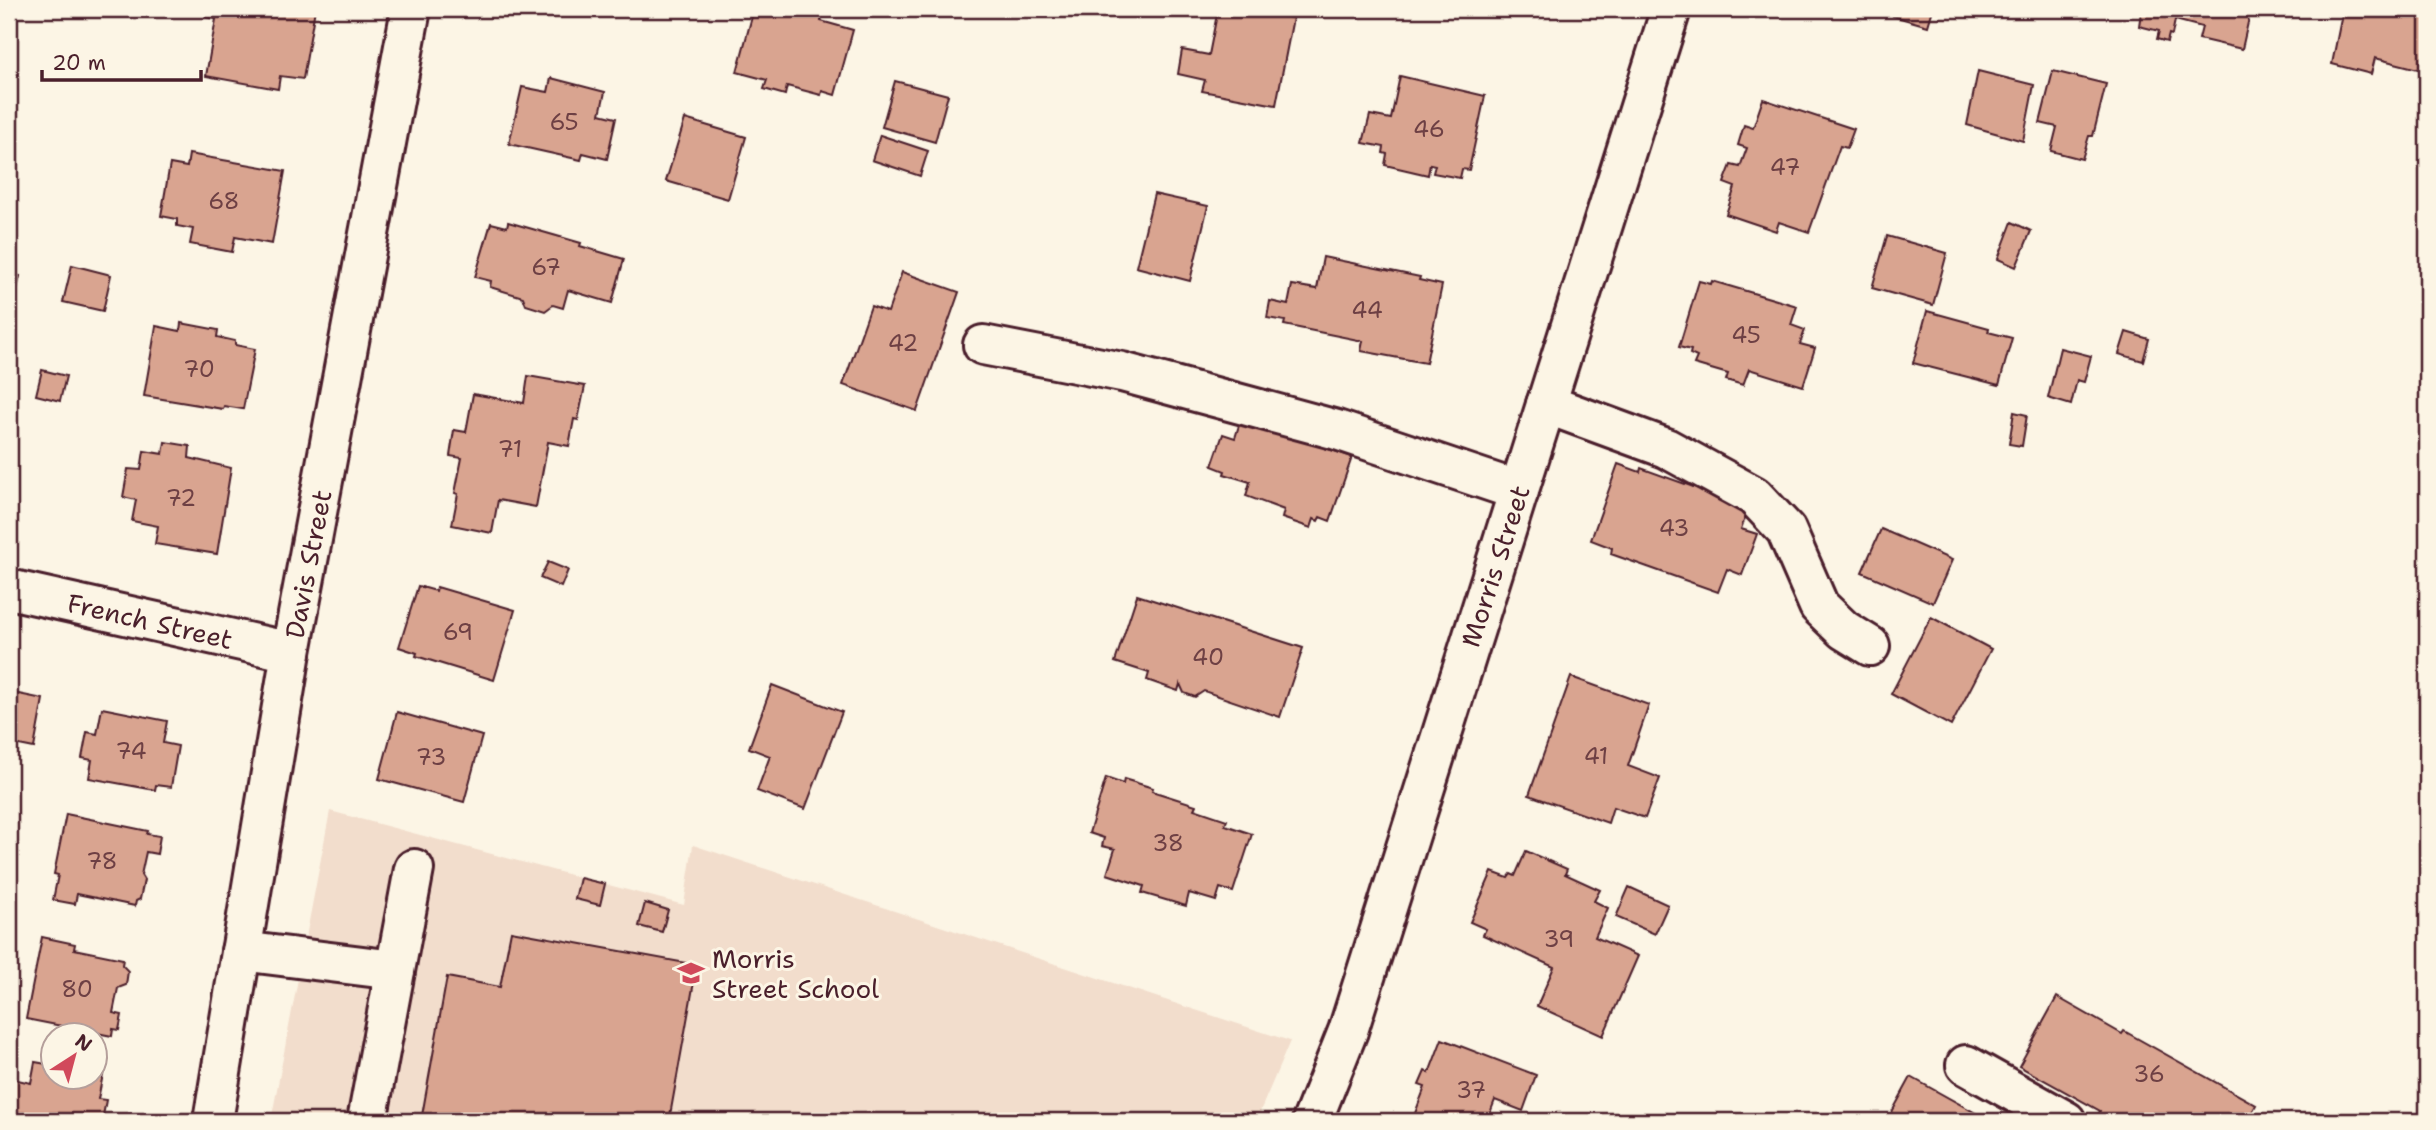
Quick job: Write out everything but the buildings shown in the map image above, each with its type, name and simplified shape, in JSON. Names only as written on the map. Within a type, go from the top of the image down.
[{"type":"street","name":"Davis Street","points":[[213,1121],[291,652],[411,9]]},
{"type":"street","name":"Morris Street","points":[[1312,1121],[1348,1031],[1671,9]]},
{"type":"street","points":[[983,345],[1122,372],[1337,430],[1519,491]]},
{"type":"street","points":[[1546,404],[1666,448],[1754,496],[1786,530],[1819,606],[1844,630],[1870,646]]},
{"type":"street","name":"French Street","points":[[9,589],[291,652]]},
{"type":"street","points":[[367,1121],[414,869]]},
{"type":"street","points":[[241,951],[395,970]]},
{"type":"street","points":[[1966,1065],[2066,1121]]},
{"type":"shaded area","name":"Morris Street School","points":[[330,811],[684,905],[693,845],[1290,1041],[1256,1121],[271,1121]]},
{"type":"place","name":"Morris Street School","points":[[691,973]]}]
